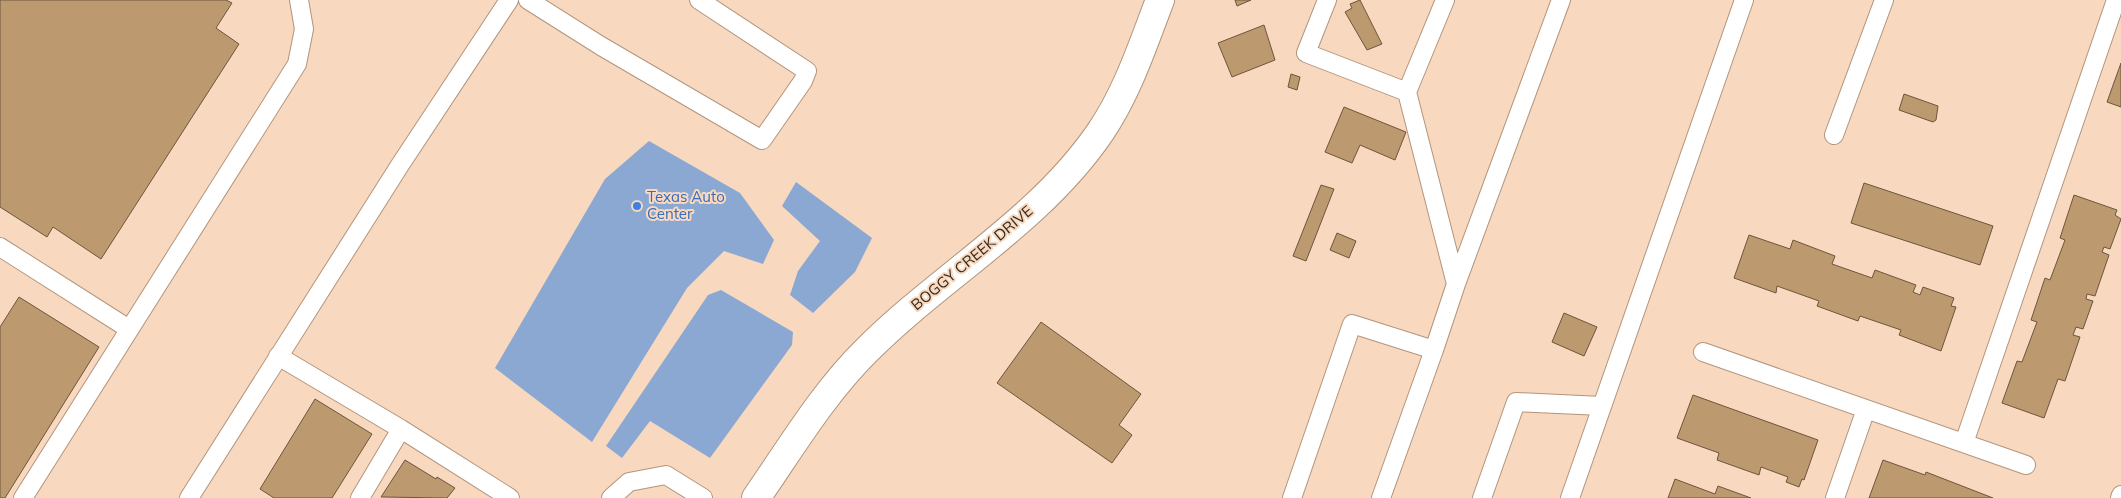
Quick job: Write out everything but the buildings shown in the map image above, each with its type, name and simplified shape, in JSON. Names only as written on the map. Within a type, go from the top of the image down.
[{"type":"street","name":"BOGGY CREEK DRIVE","points":[[756,498],[805,427],[865,351],[912,308],[1023,217],[1080,160],[1102,130],[1121,97],[1160,0]]},
{"type":"lane","points":[[23,498],[297,64],[304,30],[299,0]]},
{"type":"lane","points":[[189,498],[278,356],[509,0]]},
{"type":"lane","points":[[528,0],[601,46],[762,140],[803,81],[807,71],[698,0]]},
{"type":"lane","points":[[1327,0],[1306,53],[1407,92]]},
{"type":"lane","points":[[1445,0],[1407,92],[1456,284]]},
{"type":"lane","points":[[1381,498],[1456,284],[1560,0]]},
{"type":"lane","points":[[1570,498],[1744,0]]},
{"type":"lane","points":[[1834,135],[1884,0]]},
{"type":"lane","points":[[1964,443],[2116,0]]},
{"type":"lane","points":[[0,247],[129,329]]},
{"type":"lane","points":[[1292,498],[1352,324],[1434,350]]},
{"type":"lane","points":[[1703,352],[2026,465]]},
{"type":"lane","points":[[278,356],[401,429],[510,498]]},
{"type":"lane","points":[[1482,498],[1516,402],[1602,406]]},
{"type":"lane","points":[[1835,498],[1866,409]]},
{"type":"lane","points":[[360,498],[401,429]]},
{"type":"lane","points":[[611,498],[629,482],[666,475],[703,498]]},
{"type":"water","points":[[649,141],[740,193],[774,240],[763,264],[724,251],[687,288],[592,442],[495,368],[605,179]]},
{"type":"water","points":[[796,182],[872,238],[855,272],[813,313],[790,295],[798,271],[820,241],[782,206]]},
{"type":"water","points":[[721,290],[793,332],[792,345],[710,458],[650,421],[622,458],[606,446],[708,295]]},
{"type":"place","name":"Texas Auto Center","points":[[637,206]]}]
